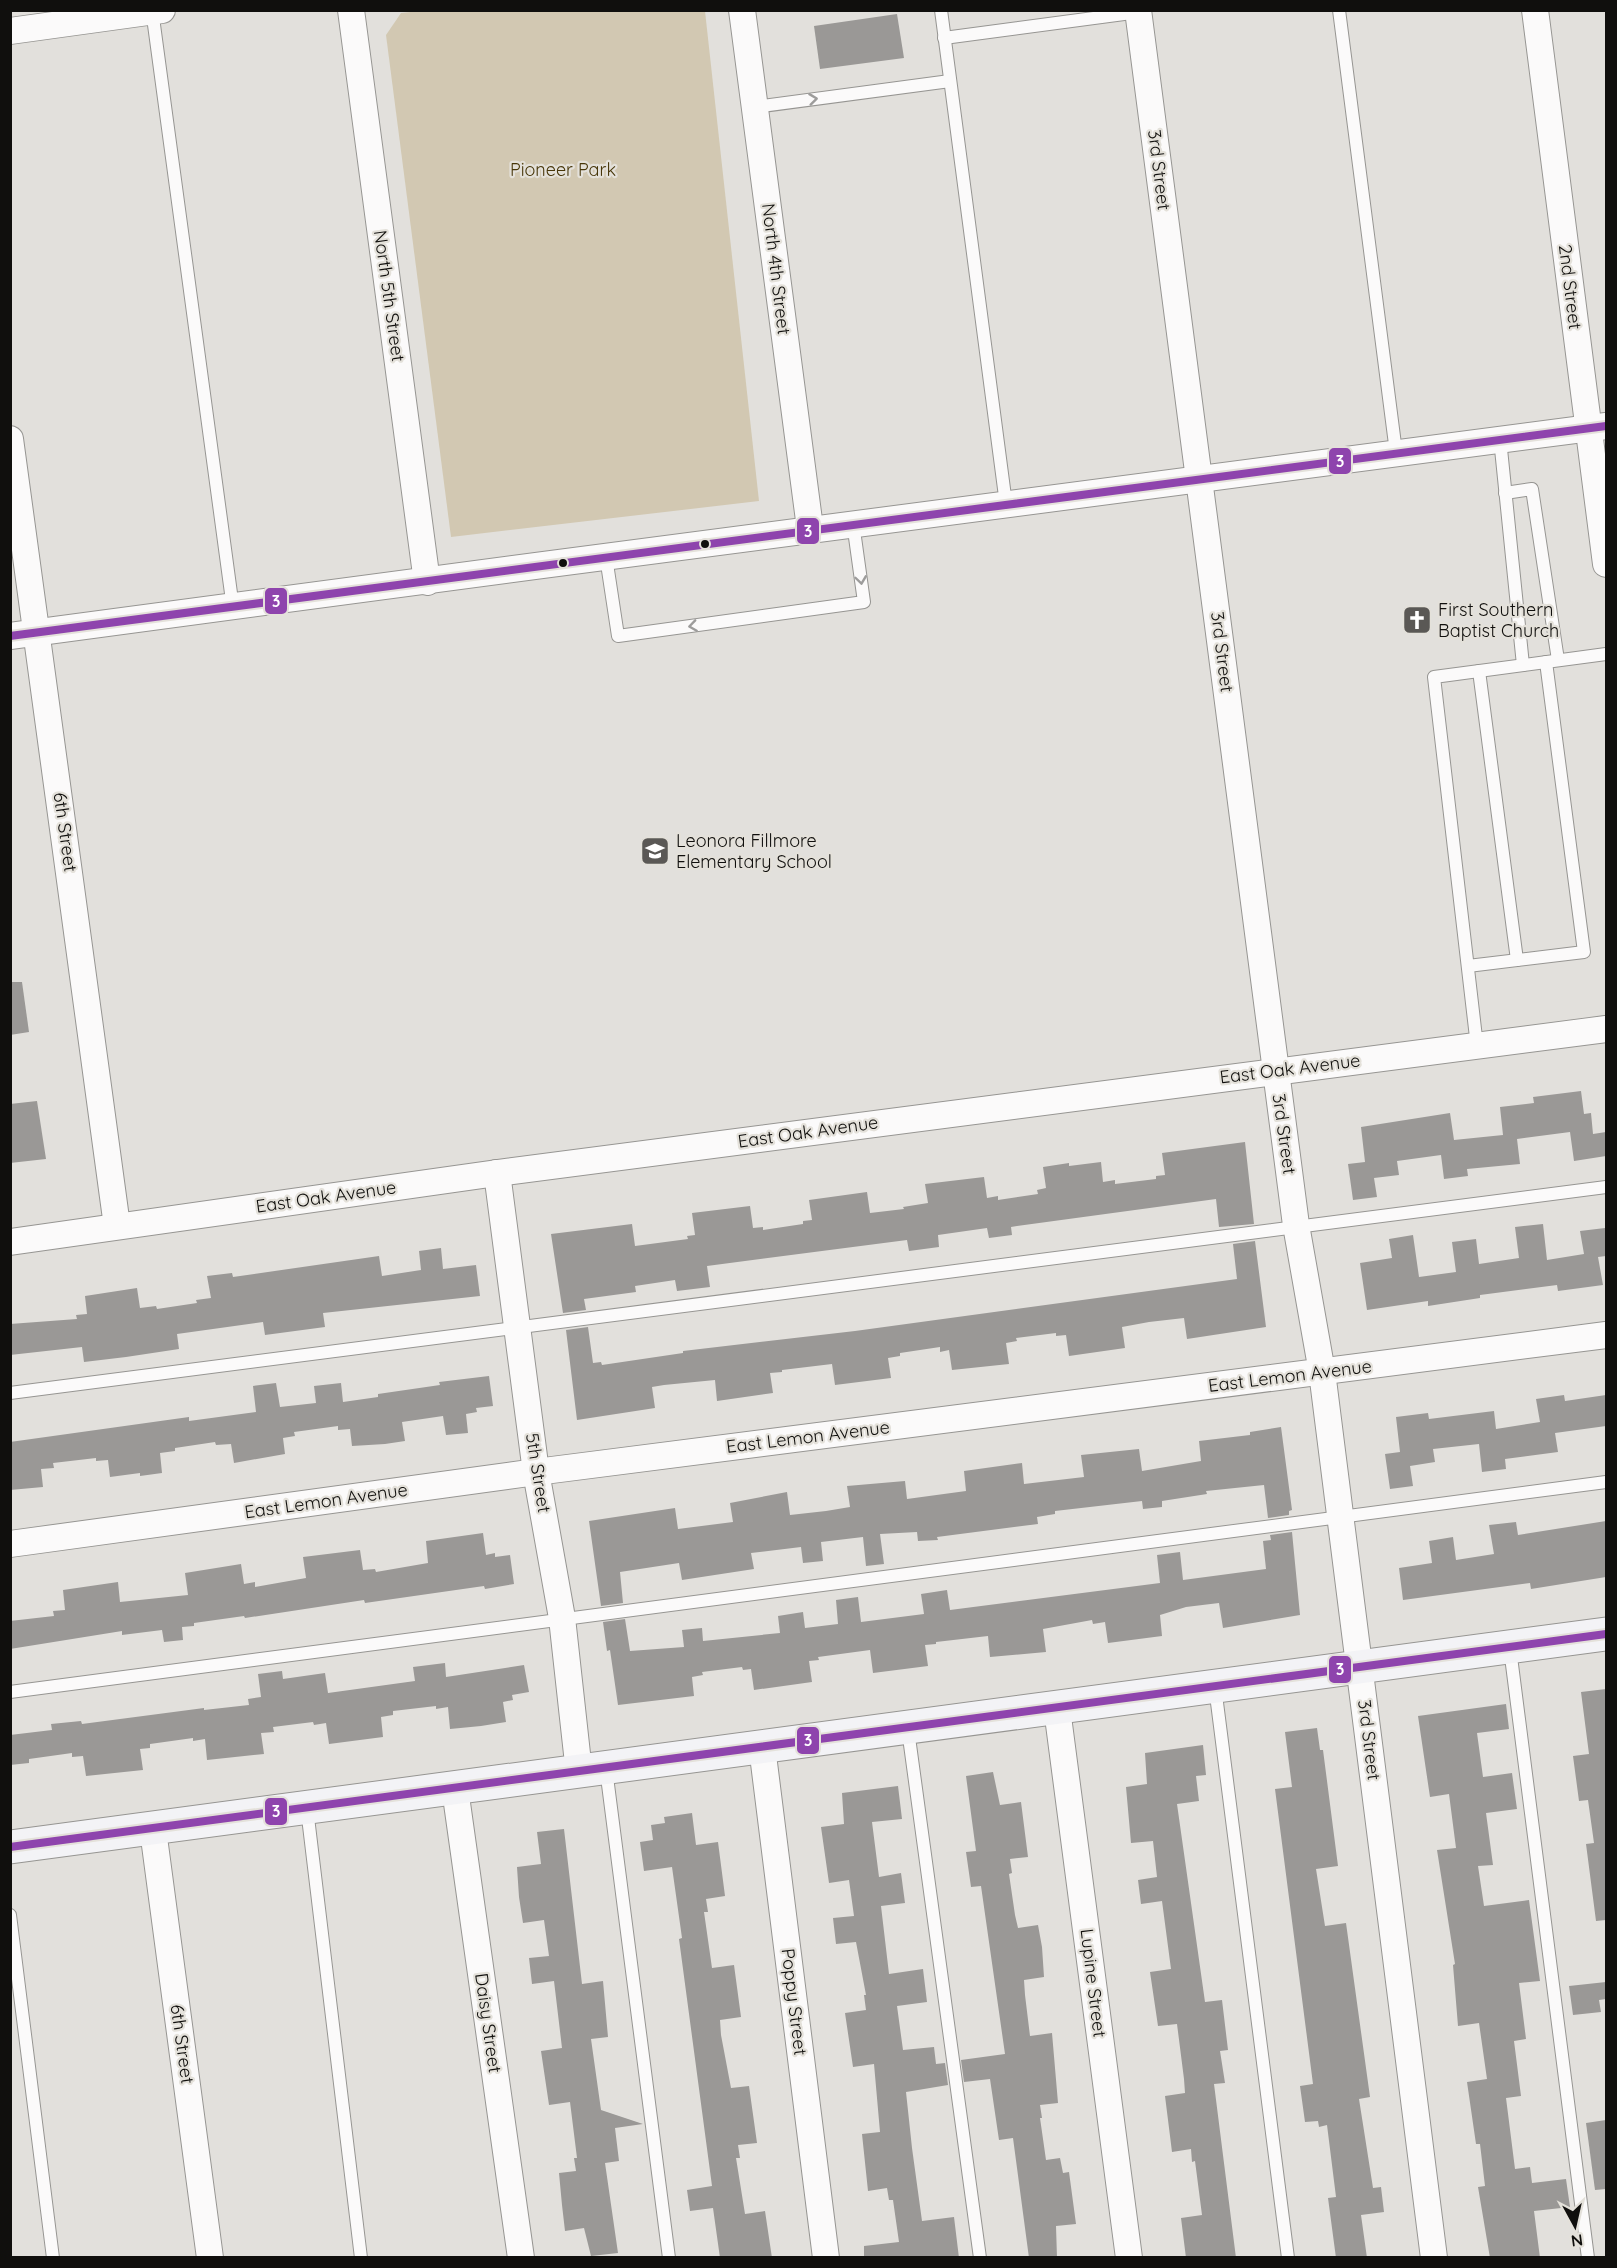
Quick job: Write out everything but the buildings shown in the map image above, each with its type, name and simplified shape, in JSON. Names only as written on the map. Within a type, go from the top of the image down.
[{"type":"street","name":"North 5th Street","points":[[351,10],[427,582]]},
{"type":"street","name":"North 4th Street","points":[[742,10],[810,528]]},
{"type":"street","name":"2nd Street","points":[[1535,10],[1597,427],[1606,564]]},
{"type":"street","points":[[10,31],[155,11]]},
{"type":"street","name":"3rd Street","points":[[1138,11],[1296,1225],[1322,1372],[1434,2258]]},
{"type":"street","points":[[10,636],[427,582],[810,528],[1597,427]]},
{"type":"street","name":"6th Street","points":[[10,438],[117,1227]]},
{"type":"street","name":"East Oak Avenue","points":[[10,1242],[497,1173],[1606,1029]]},
{"type":"street","name":"5th Street","points":[[497,1173],[536,1472],[592,1770]]},
{"type":"street","name":"East Lemon Avenue","points":[[10,1544],[536,1472],[1606,1335]]},
{"type":"street","points":[[10,1847],[153,1830],[1606,1634]]},
{"type":"street","name":"Lupine Street","points":[[1057,1708],[1129,2258]]},
{"type":"street","name":"Poppy Street","points":[[762,1747],[826,2258]]},
{"type":"street","name":"Daisy Street","points":[[454,1789],[521,2258]]},
{"type":"street","name":"6th Street","points":[[153,1830],[210,2258]]},
{"type":"lane","points":[[941,10],[1006,504]]},
{"type":"lane","points":[[1338,10],[1396,452]]},
{"type":"lane","points":[[155,11],[233,608]]},
{"type":"lane","points":[[944,38],[1138,11]]},
{"type":"lane","points":[[754,107],[950,81]]},
{"type":"lane","points":[[1500,439],[1523,665]]},
{"type":"lane","points":[[1468,966],[1584,952],[1532,489],[1505,493]]},
{"type":"lane","points":[[606,557],[618,636],[853,604],[864,602],[853,523]]},
{"type":"lane","points":[[1477,1046],[1434,677],[1606,654]]},
{"type":"lane","points":[[1479,671],[1516,960]]},
{"type":"lane","points":[[10,1393],[1296,1225],[1606,1187]]},
{"type":"lane","points":[[10,1692],[1339,1515],[1606,1482]]},
{"type":"lane","points":[[1510,1647],[1588,2258]]},
{"type":"lane","points":[[1215,1687],[1288,2258]]},
{"type":"lane","points":[[908,1728],[980,2258]]},
{"type":"lane","points":[[592,1770],[669,2258]]},
{"type":"lane","points":[[307,1809],[361,2258]]},
{"type":"lane","points":[[10,1915],[53,2258]]},
{"type":"green space","name":"Pioneer Park","points":[[420,11],[705,11],[759,501],[451,537],[386,35],[401,13]]},
{"type":"transit line","name":"3","points":[[10,636],[1606,426]]},
{"type":"transit line","name":"3","points":[[10,1847],[1606,1634]]},
{"type":"place","name":"First Southern Baptist Church","points":[[1417,620]]},
{"type":"place","name":"Leonora Fillmore Elementary School","points":[[655,851]]}]
